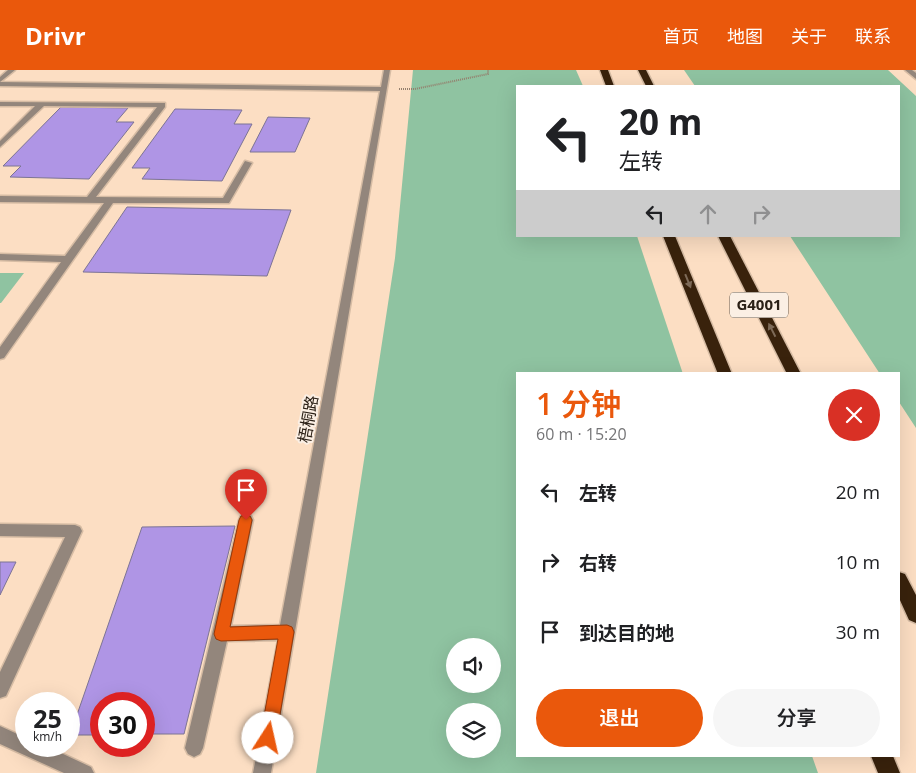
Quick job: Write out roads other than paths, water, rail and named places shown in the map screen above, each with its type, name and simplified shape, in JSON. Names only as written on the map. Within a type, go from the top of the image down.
[{"type":"highway","points":[[604,70],[610,85]]},
{"type":"highway","points":[[642,70],[650,85]]},
{"type":"highway","points":[[669,237],[725,372]]},
{"type":"highway","name":"G4001","points":[[725,237],[793,372]]},
{"type":"highway","points":[[900,582],[916,614]]},
{"type":"highway","points":[[882,757],[889,773]]},
{"type":"street","points":[[0,80],[12,70]]},
{"type":"street","name":"梧桐路","points":[[262,773],[386,70]]},
{"type":"street","points":[[908,70],[916,77]]},
{"type":"street","points":[[0,84],[383,89]]},
{"type":"street","points":[[0,104],[162,105],[89,200]]},
{"type":"street","points":[[0,145],[42,104]]},
{"type":"street","points":[[0,199],[226,201],[248,163]]},
{"type":"street","points":[[0,355],[110,200]]},
{"type":"street","points":[[0,257],[69,259]]},
{"type":"street","points":[[194,748],[246,520]]},
{"type":"street","points":[[0,530],[75,531],[0,690]]},
{"type":"street","points":[[221,634],[287,632]]},
{"type":"street","points":[[0,735],[85,773]]}]
